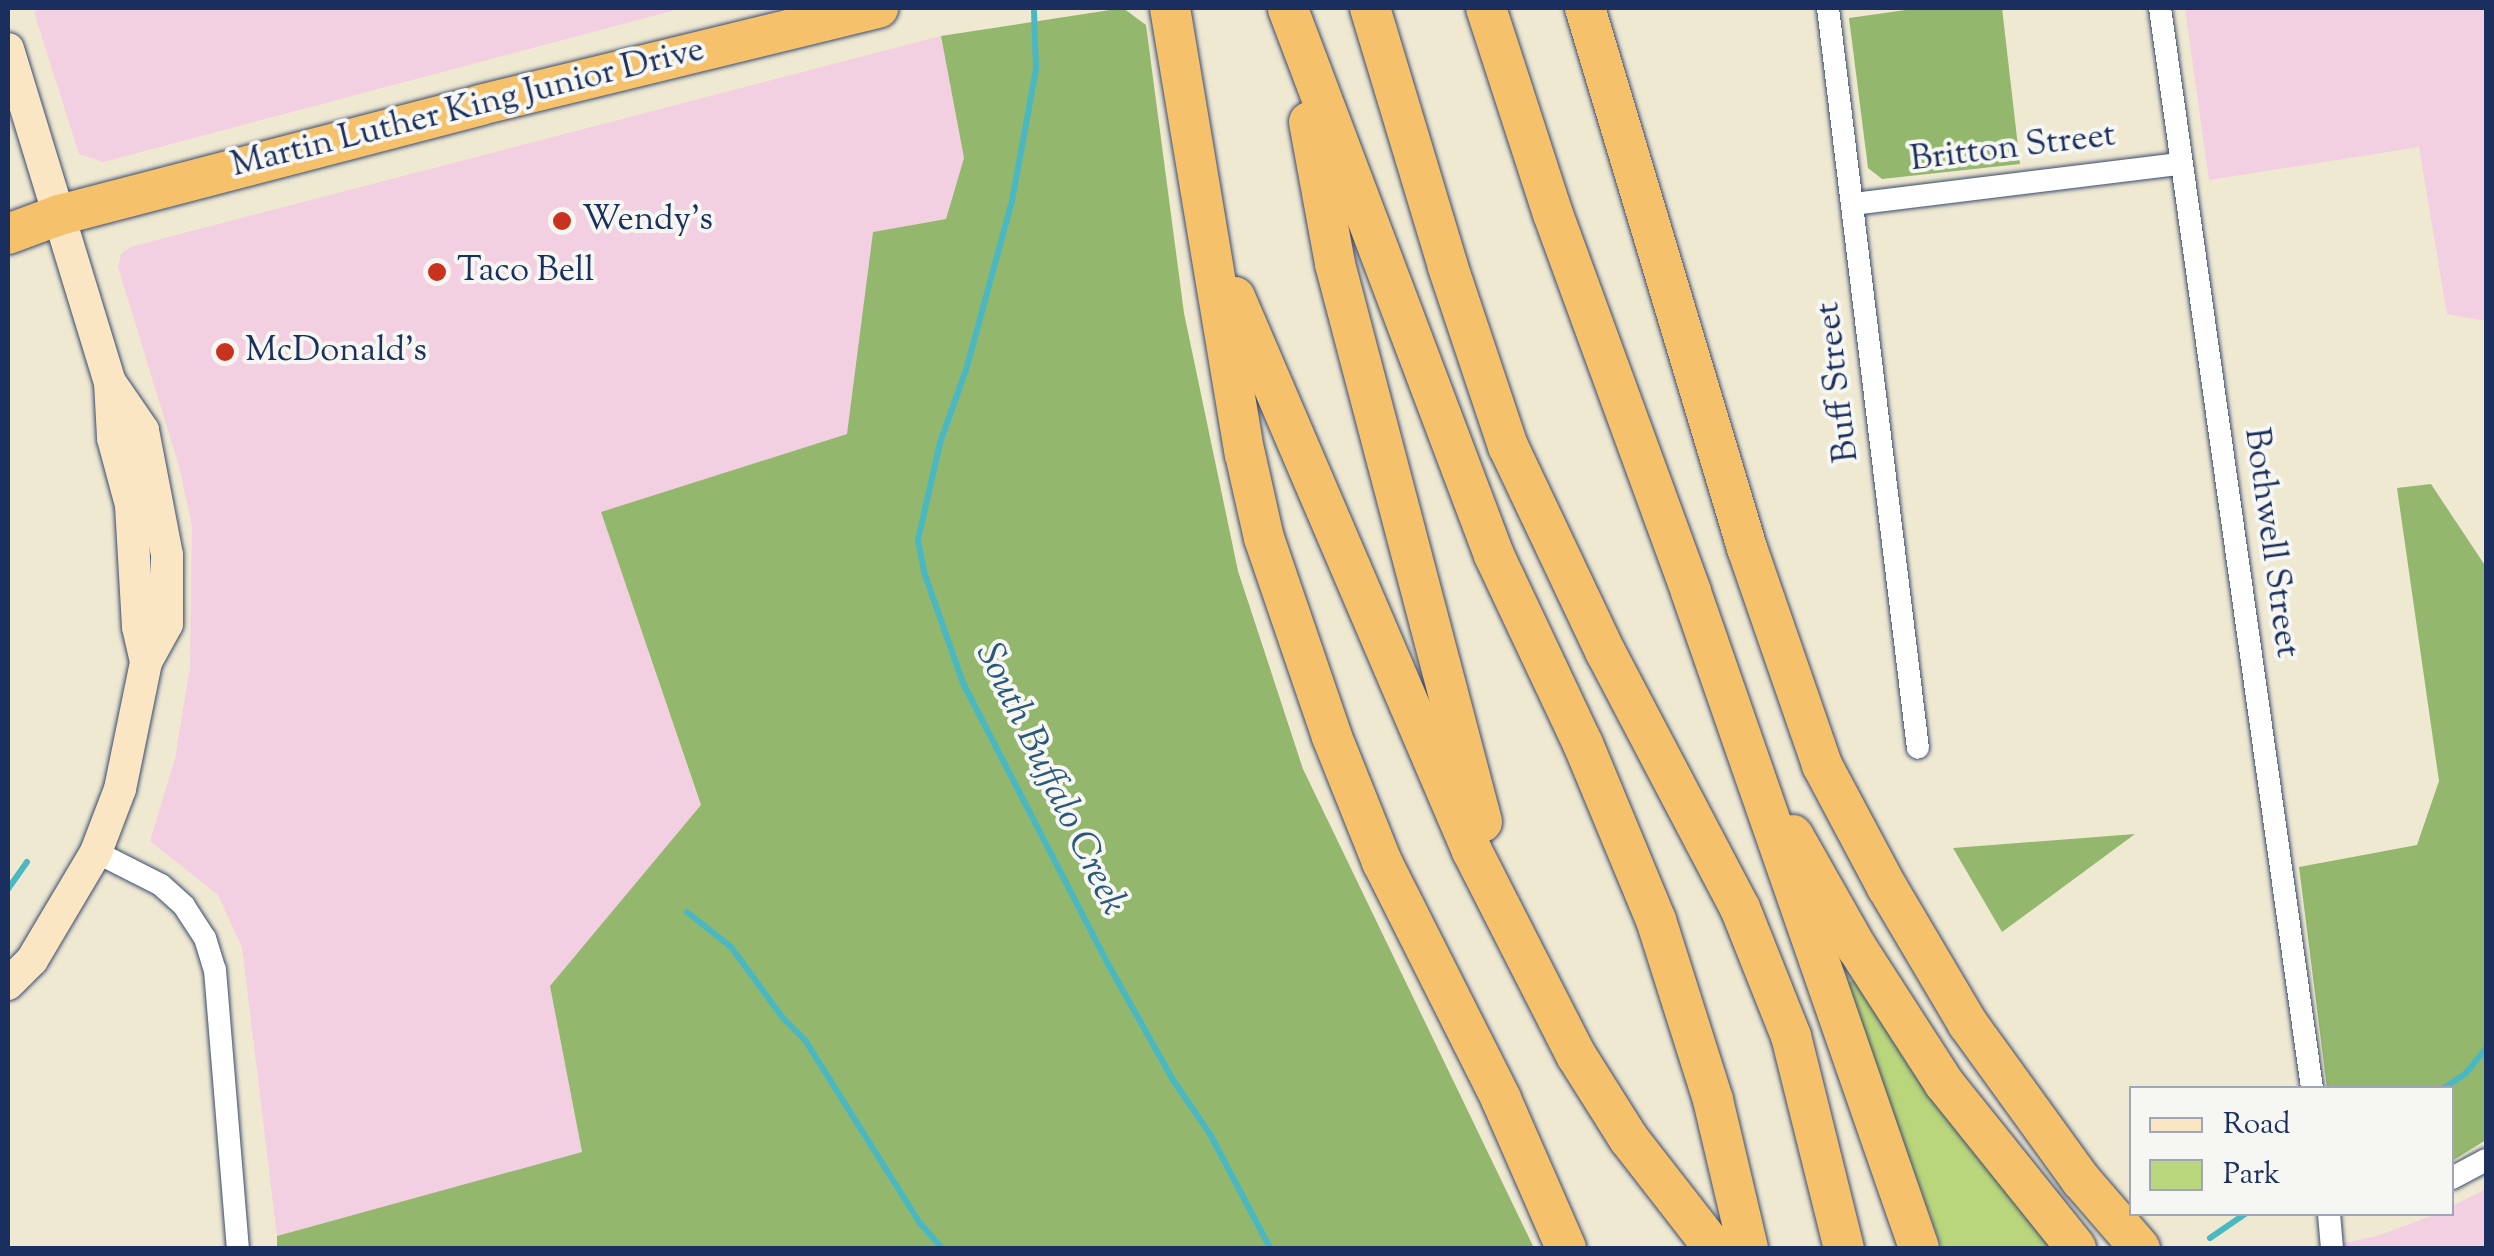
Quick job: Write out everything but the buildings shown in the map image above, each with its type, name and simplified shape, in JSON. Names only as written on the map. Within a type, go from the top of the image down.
[{"type":"highway","name":"Martin Luther King Junior Drive","points":[[58,215],[658,59],[878,8]]},
{"type":"highway","points":[[1170,8],[1244,454],[1264,538],[1299,646],[1382,862],[1501,1099],[1566,1248]]},
{"type":"highway","points":[[1288,8],[1335,264],[1477,804],[1525,955]]},
{"type":"highway","points":[[1288,8],[1494,556],[1583,744],[1656,920],[1737,1189],[1748,1248]]},
{"type":"highway","points":[[1370,8],[1448,267],[1508,446],[1606,653],[1740,908],[1791,1036],[1842,1236]]},
{"type":"highway","points":[[1486,8],[1553,214],[1690,592],[1919,1248]]},
{"type":"highway","points":[[1585,8],[1747,548],[1822,764],[1886,887],[1968,1024],[2081,1180],[2140,1248]]},
{"type":"highway","points":[[1202,209],[1261,366],[1472,851],[1576,1056],[1629,1139],[1714,1248]]},
{"type":"highway","points":[[8,221],[58,215]]},
{"type":"highway","points":[[8,234],[58,215]]},
{"type":"highway","points":[[1690,592],[1782,814],[1857,948],[1944,1084],[2076,1248]]},
{"type":"main road","points":[[8,984],[32,960],[96,852],[120,789],[146,662],[138,627],[132,505],[113,438],[110,382],[11,61]]},
{"type":"street","name":"Buff Street","points":[[1828,8],[1918,748]]},
{"type":"street","name":"Bothwell Street","points":[[2160,8],[2312,1086]]},
{"type":"street","name":"Britton Street","points":[[1853,204],[2181,164]]},
{"type":"street","points":[[96,852],[160,886],[184,906],[205,938],[215,970],[238,1248]]},
{"type":"street","points":[[2454,1177],[2486,1160]]},
{"type":"street","points":[[2332,1248],[2336,1216]]},
{"type":"shaded area","points":[[43,8],[683,8],[103,162],[79,154],[34,12]]},
{"type":"shaded area","points":[[2185,8],[2486,8],[2486,321],[2447,314],[2419,147],[2209,180]]},
{"type":"shaded area","points":[[941,36],[964,158],[946,219],[873,232],[848,434],[601,512],[701,806],[550,986],[582,1153],[277,1236],[242,947],[218,895],[150,841],[175,759],[190,667],[192,526],[179,466],[118,267],[121,254],[130,247]]},
{"type":"shaded area","points":[[2486,1189],[2486,1248],[2319,1248],[2377,1236],[2432,1216],[2454,1216],[2454,1205]]},
{"type":"green space","points":[[1123,8],[1146,25],[1184,313],[1238,571],[1303,769],[1534,1248],[277,1248],[277,1236],[582,1152],[550,986],[701,805],[601,512],[847,434],[873,232],[946,219],[964,158],[941,36]]},
{"type":"green space","points":[[1920,8],[2002,8],[2020,164],[1882,179],[1868,168],[1849,18]]},
{"type":"green space","points":[[2431,484],[2486,567],[2486,1140],[2454,1160],[2454,1086],[2327,1086],[2299,867],[2417,845],[2439,781],[2397,488]]},
{"type":"green space","points":[[2135,834],[2002,932],[1953,848]]},
{"type":"green space","points":[[1858,979],[2058,1248],[1942,1248],[1845,983]]},
{"type":"waterway","name":"South Buffalo Creek","points":[[1034,11],[1036,69],[1012,201],[967,367],[940,443],[918,540],[925,575],[963,683],[1108,964],[1173,1080],[1210,1134],[1270,1248]]},
{"type":"waterway","points":[[8,889],[27,862]]},
{"type":"waterway","points":[[687,912],[731,947],[783,1018],[805,1040],[920,1223],[942,1248]]},
{"type":"waterway","points":[[2447,1086],[2466,1073],[2486,1048]]},
{"type":"waterway","points":[[2210,1238],[2242,1216]]},
{"type":"place","name":"Wendy's","points":[[562,221]]},
{"type":"place","name":"Taco Bell","points":[[437,272]]},
{"type":"place","name":"McDonald's","points":[[225,352]]}]
